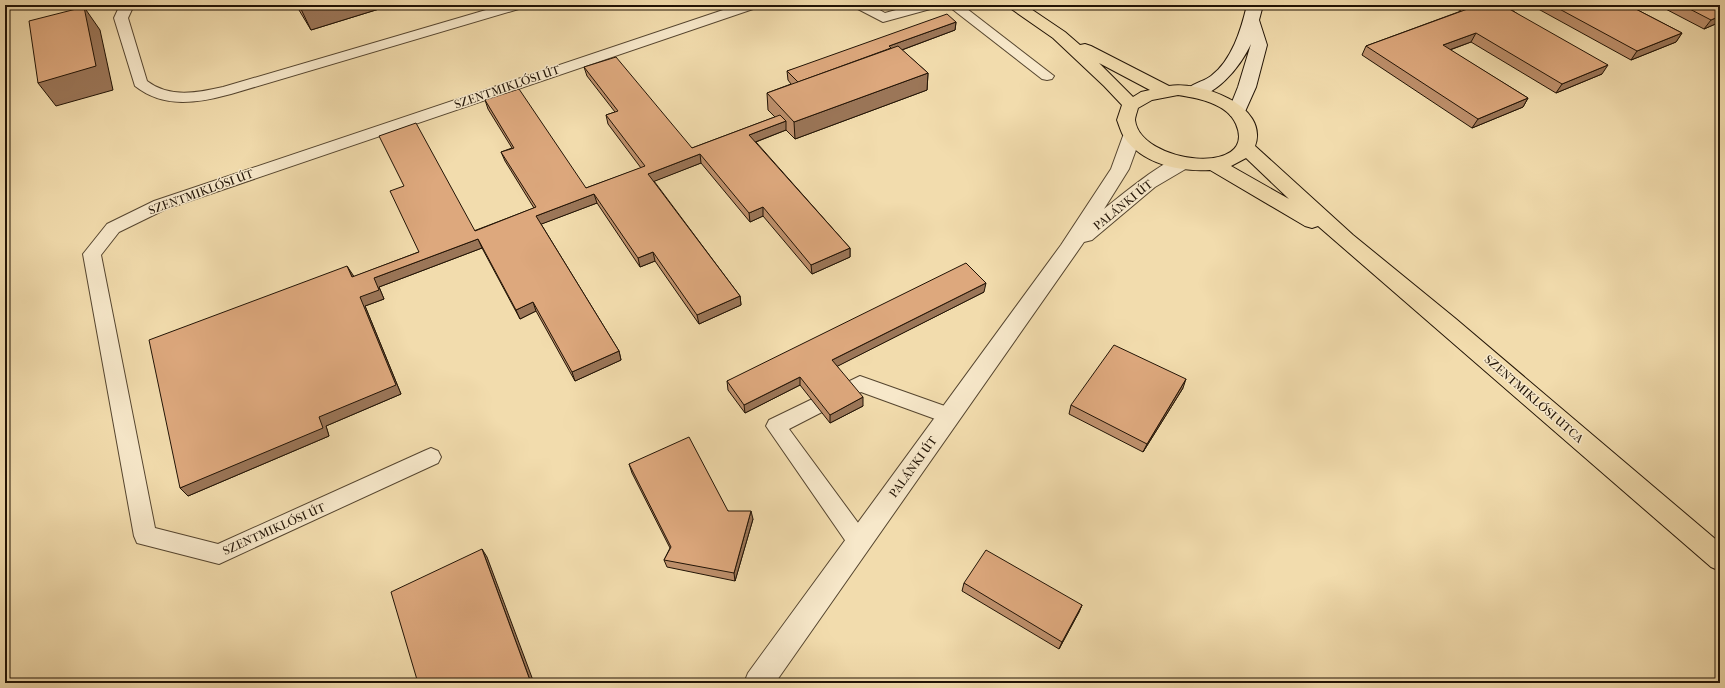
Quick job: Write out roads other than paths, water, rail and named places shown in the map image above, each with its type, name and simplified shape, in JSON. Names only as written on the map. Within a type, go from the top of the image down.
[{"type":"main road","points":[[1015,5],[1059,36],[1110,82],[1131,105]]},
{"type":"main road","points":[[1059,36],[1165,91]]},
{"type":"main road","points":[[1165,91],[1193,92],[1210,96],[1224,103],[1237,112],[1246,124],[1249,136],[1246,147],[1238,155],[1228,161],[1214,164],[1182,164],[1166,160],[1152,153],[1140,145],[1132,136],[1126,126],[1126,115],[1131,105],[1140,98],[1165,91]]},
{"type":"main road","points":[[1246,147],[1285,185],[1346,240]]},
{"type":"main road","points":[[1214,164],[1346,240]]},
{"type":"main road","name":"SZENTMIKLÓSI UTCA","points":[[1346,240],[1720,559]]},
{"type":"street","points":[[1193,92],[1208,86],[1222,75],[1235,59],[1253,13]]},
{"type":"street","points":[[1237,112],[1247,87],[1258,45],[1253,13]]},
{"type":"street","name":"PALÁNKI ÚT","points":[[758,683],[1068,250],[1120,170],[1132,136]]},
{"type":"street","name":"PALÁNKI ÚT","points":[[1068,250],[1148,183],[1182,164]]},
{"type":"lane","points":[[127,5],[121,18],[140,83],[149,90],[166,97],[199,97],[226,91],[517,5]]},
{"type":"lane","name":"SZENTMIKLÓSI ÚT","points":[[431,457],[219,554],[145,536],[92,254],[113,228],[160,205],[751,5]]},
{"type":"lane","points":[[861,5],[883,18],[929,5]]},
{"type":"lane","points":[[954,5],[1047,76]]},
{"type":"lane","points":[[859,542],[776,426],[860,384],[949,416]]}]
